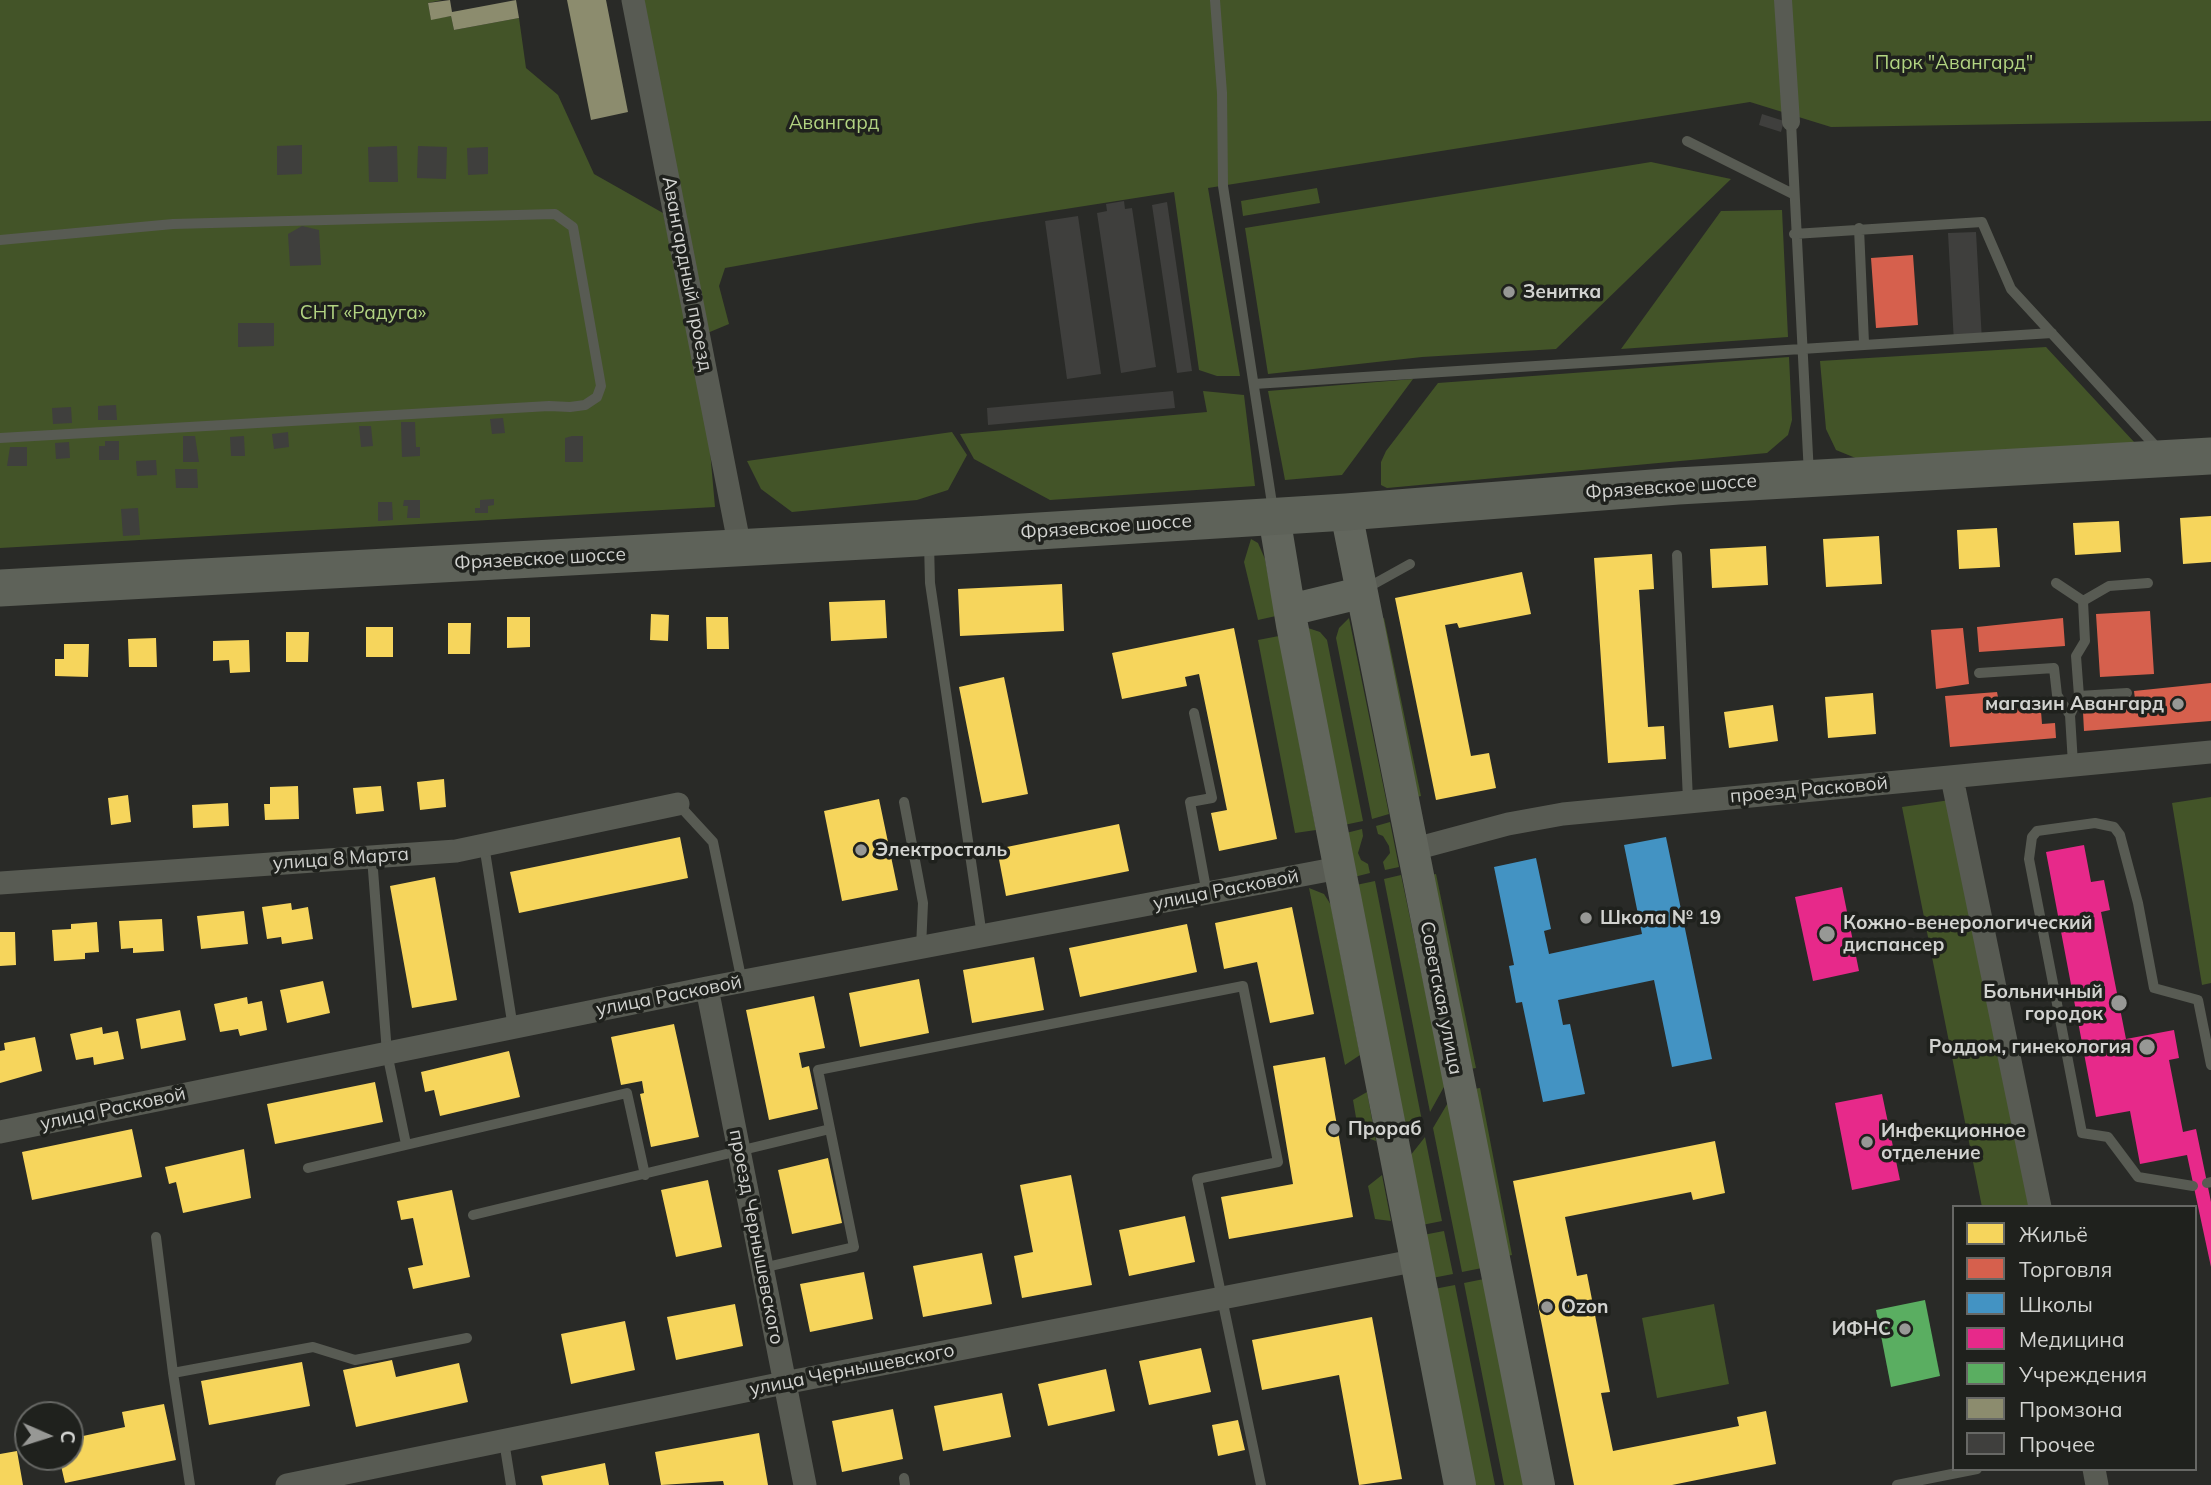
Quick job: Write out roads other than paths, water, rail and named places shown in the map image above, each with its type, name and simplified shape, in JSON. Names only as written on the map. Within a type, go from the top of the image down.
[{"type":"highway","name":"Фрязевское шоссе","points":[[0,589],[929,538],[1346,512],[1810,478],[2211,456]]},
{"type":"main road","name":"Советская улица","points":[[1346,512],[1539,1485]]},
{"type":"main road","points":[[1274,516],[1339,868],[1460,1485]]},
{"type":"main road","points":[[1290,610],[1360,593]]},
{"type":"street","name":"Авангардный проезд","points":[[633,0],[740,548]]},
{"type":"street","points":[[1783,0],[1791,122]]},
{"type":"street","name":"проезд Расковой","points":[[1411,850],[1508,824],[1563,814],[2211,752]]},
{"type":"street","points":[[1952,778],[2040,1205]]},
{"type":"street","name":"улица 8 Марта","points":[[0,883],[456,851],[678,804]]},
{"type":"street","name":"улица Расковой","points":[[0,1132],[707,988],[1339,868]]},
{"type":"street","name":"проезд Чернышевского","points":[[707,988],[805,1485]]},
{"type":"street","name":"улица Чернышевского","points":[[287,1485],[784,1383],[1418,1260]]},
{"type":"lane","points":[[1215,0],[1222,93],[1223,186],[1274,516]]},
{"type":"lane","points":[[1791,122],[1794,234],[1810,478]]},
{"type":"lane","points":[[1687,141],[1793,194]]},
{"type":"lane","points":[[0,240],[173,225],[555,214],[573,227],[601,386],[597,397],[585,405],[570,407],[549,406],[0,438]]},
{"type":"lane","points":[[1794,234],[1982,222],[2011,289],[2166,459]]},
{"type":"lane","points":[[1859,228],[1864,343]]},
{"type":"lane","points":[[1254,384],[2052,333]]},
{"type":"lane","points":[[929,538],[932,596],[982,936]]},
{"type":"lane","points":[[1678,555],[1688,800]]},
{"type":"lane","points":[[1360,593],[1410,564]]},
{"type":"lane","points":[[2056,583],[2083,601]]},
{"type":"lane","points":[[2083,601],[2109,586],[2148,583]]},
{"type":"lane","points":[[2073,764],[2070,715],[2079,696],[2076,656],[2085,641],[2083,601]]},
{"type":"lane","points":[[1979,673],[2054,668],[2057,695],[2070,715]]},
{"type":"lane","points":[[2079,696],[2127,693]]},
{"type":"lane","points":[[1194,713],[1212,798],[1190,802],[1207,894]]},
{"type":"lane","points":[[904,802],[923,903],[921,948]]},
{"type":"lane","points":[[678,804],[713,842],[742,982]]},
{"type":"lane","points":[[2193,1186],[2138,1177],[2108,1137],[2081,1133],[2029,859],[2032,837],[2037,831],[2095,822],[2114,827],[2120,835],[2138,903],[2154,988],[2198,1000],[2211,1065]]},
{"type":"lane","points":[[484,845],[513,1028]]},
{"type":"lane","points":[[372,857],[387,1053],[406,1144]]},
{"type":"lane","points":[[762,1268],[854,1247],[818,1070],[1242,986],[1278,1162],[1197,1179],[1261,1485]]},
{"type":"lane","points":[[307,1168],[627,1093],[645,1175]]},
{"type":"lane","points":[[473,1215],[830,1129]]},
{"type":"lane","points":[[156,1237],[190,1485]]},
{"type":"lane","points":[[173,1373],[313,1347],[355,1360],[467,1338]]},
{"type":"lane","points":[[503,1441],[511,1485]]},
{"type":"lane","points":[[1897,1485],[1967,1471]]},
{"type":"place","name":"Зенитка","points":[[1509,292]]},
{"type":"place","name":"магазин Авангард","points":[[2178,704]]},
{"type":"place","name":"Электросталь","points":[[861,850]]},
{"type":"place","name":"Школа № 19","points":[[1586,918]]},
{"type":"place","name":"Кожно-венерологический диспансер","points":[[1827,934]]},
{"type":"place","name":"Больничный городок","points":[[2119,1003]]},
{"type":"place","name":"Роддом, гинекология","points":[[2147,1047]]},
{"type":"place","name":"Прораб","points":[[1334,1129]]},
{"type":"place","name":"Инфекционное отделение","points":[[1867,1142]]},
{"type":"place","name":"Ozon","points":[[1547,1307]]},
{"type":"place","name":"ИФНС","points":[[1905,1329]]},
{"type":"park label","name":"Парк \"Авангард\"","points":[[1954,63]]},
{"type":"park label","name":"Авангард","points":[[834,123]]},
{"type":"park label","name":"СНТ «Радуга»","points":[[363,313]]}]
